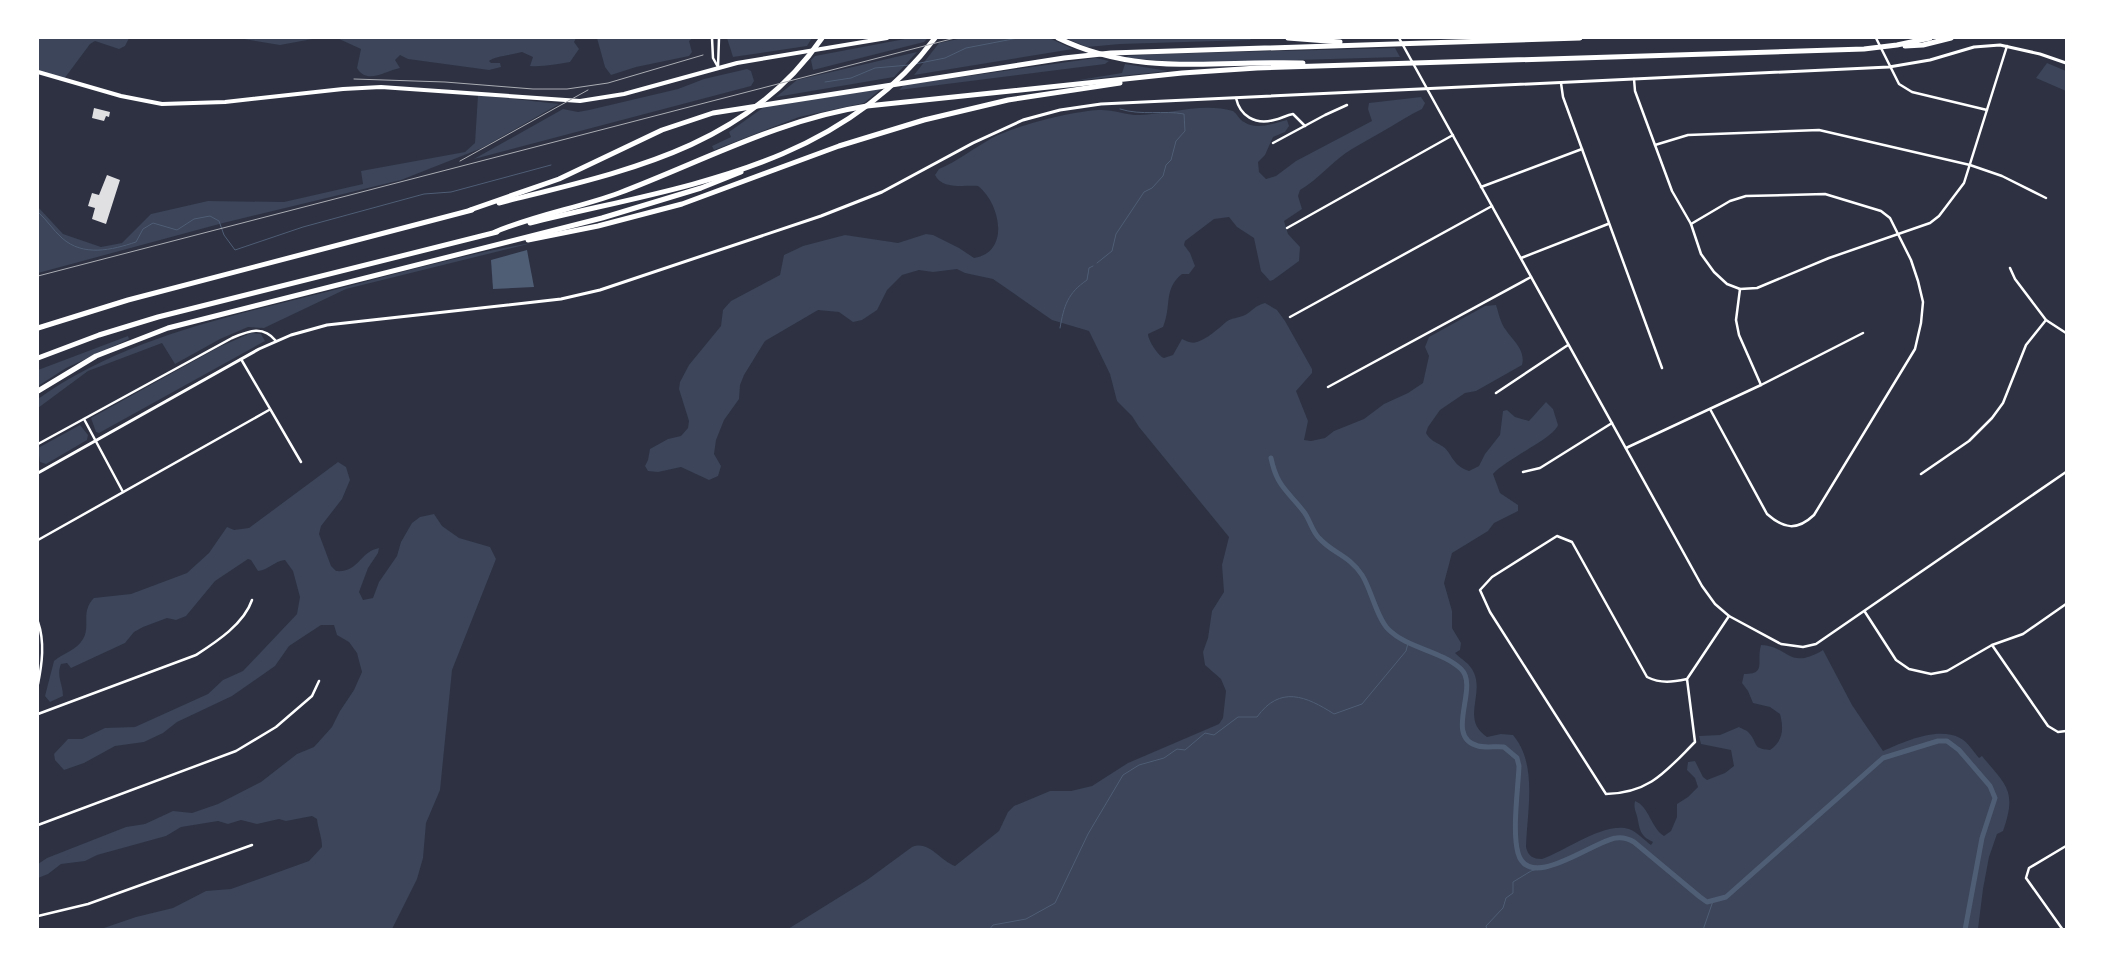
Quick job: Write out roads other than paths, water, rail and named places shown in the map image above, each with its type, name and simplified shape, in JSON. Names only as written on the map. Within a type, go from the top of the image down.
[{"type":"highway","points":[[38,328],[128,300],[642,166],[687,148],[726,127],[780,86],[803,62],[822,38]]},
{"type":"highway","points":[[38,391],[96,356],[163,330],[501,244],[684,193],[736,175],[830,131],[861,112],[890,88],[935,38]]},
{"type":"highway","points":[[1058,38],[1093,52],[1126,61],[1175,66],[1297,62],[1324,65]]},
{"type":"highway","points":[[1288,38],[1368,44]]},
{"type":"highway","points":[[470,210],[559,179],[668,128],[729,110],[1087,55],[1412,42],[1580,38]]},
{"type":"highway","points":[[495,232],[618,193],[784,127],[830,113],[867,106],[1235,69],[1873,48],[1930,38]]},
{"type":"highway","points":[[1897,45],[1923,45],[1950,38]]},
{"type":"highway","points":[[501,244],[573,232],[666,209],[839,146],[939,116],[1008,100],[1144,77]]},
{"type":"highway","points":[[38,358],[99,335],[158,317],[495,232],[670,191],[762,162]]},
{"type":"main road","points":[[38,72],[121,96],[149,102],[175,104],[225,102],[343,89],[381,87],[548,100],[594,100],[624,94],[718,67],[887,38]]},
{"type":"street","points":[[712,38],[713,58],[718,67]]},
{"type":"street","points":[[718,67],[719,38]]},
{"type":"street","points":[[1399,38],[1702,586],[1715,604],[1730,616],[1781,644],[1803,647],[1816,644],[2066,472]]},
{"type":"street","points":[[1876,38],[1899,84],[1912,92],[1987,110]]},
{"type":"street","points":[[1634,79],[1635,91],[1672,190],[1690,224],[1701,254],[1714,272],[1726,284],[1740,289],[1757,288],[1776,282],[1829,258],[1930,223],[1939,216],[1964,183],[2007,46]]},
{"type":"street","points":[[38,471],[276,341],[327,325],[579,295],[673,266],[821,216],[882,192],[988,135],[1042,114],[1101,104],[1889,67],[1930,60],[1974,47],[2007,46],[2066,63]]},
{"type":"street","points":[[1561,83],[1563,97],[1608,224],[1662,368]]},
{"type":"street","points":[[1236,98],[1240,110],[1253,120],[1268,122],[1293,114],[1305,126]]},
{"type":"street","points":[[1273,143],[1347,105]]},
{"type":"street","points":[[1655,145],[1688,135],[1818,130],[1838,132],[2002,176],[2046,198]]},
{"type":"street","points":[[1287,228],[1453,136]]},
{"type":"street","points":[[1482,187],[1582,149]]},
{"type":"street","points":[[1690,224],[1730,201],[1746,196],[1825,194],[1881,210],[1890,218],[1911,260],[1923,302],[1921,323],[1915,349],[1814,515],[1804,524],[1790,527],[1777,523],[1767,514],[1710,409]]},
{"type":"street","points":[[1290,317],[1492,206]]},
{"type":"street","points":[[1521,258],[1608,224]]},
{"type":"street","points":[[2010,268],[2015,279],[2046,320],[2066,333]]},
{"type":"street","points":[[1328,387],[1531,277]]},
{"type":"street","points":[[1740,289],[1736,320],[1738,335],[1761,385]]},
{"type":"street","points":[[1922,474],[1969,441],[1992,418],[2003,403],[2026,345],[2046,320]]},
{"type":"street","points":[[38,444],[219,344],[245,332],[262,330],[276,341]]},
{"type":"street","points":[[1626,448],[1761,385],[1862,333]]},
{"type":"street","points":[[1496,393],[1568,345]]},
{"type":"street","points":[[242,359],[269,410],[302,462]]},
{"type":"street","points":[[38,540],[269,410]]},
{"type":"street","points":[[84,419],[123,492]]},
{"type":"street","points":[[1523,472],[1540,468],[1612,423]]},
{"type":"street","points":[[1687,679],[1656,682],[1647,677],[1572,542],[1558,536],[1492,578],[1480,590],[1490,612],[1606,794],[1628,793],[1660,777],[1695,742],[1687,679],[1730,616]]},
{"type":"street","points":[[38,714],[196,655],[213,644],[248,612],[252,600]]},
{"type":"street","points":[[1865,612],[1896,660],[1908,669],[1920,673],[1947,671],[1992,645],[2023,634],[2066,604]]},
{"type":"street","points":[[38,622],[42,643],[42,666],[38,684]]},
{"type":"street","points":[[1992,645],[2048,726],[2058,732],[2066,731]]},
{"type":"street","points":[[38,825],[236,751],[276,727],[312,696],[319,681]]},
{"type":"street","points":[[38,916],[88,904],[252,845]]},
{"type":"street","points":[[2063,930],[2026,878],[2029,868],[2066,846]]},
{"type":"waterway","points":[[915,64],[945,58],[966,48],[1018,38]]},
{"type":"waterway","points":[[825,82],[851,78],[875,68],[909,65]]},
{"type":"waterway","points":[[1097,263],[1112,251],[1116,234],[1144,192],[1152,188],[1163,176],[1166,165],[1171,160],[1176,141],[1185,131],[1184,114],[1136,112],[1120,109]]},
{"type":"waterway","points":[[38,212],[62,238],[70,244],[88,250],[108,249],[136,242],[143,229],[153,223],[177,230],[194,219],[210,216],[219,221],[224,235],[235,250],[303,227],[424,194],[451,192],[551,165]]},
{"type":"waterway","points":[[1060,328],[1068,300],[1075,290],[1087,280],[1089,268],[1093,266]]},
{"type":"waterway","points":[[1271,458],[1276,476],[1304,512],[1317,535],[1324,543],[1352,563],[1362,575],[1381,618],[1388,629],[1405,641],[1444,658],[1461,669],[1466,677],[1467,687],[1462,722],[1463,733],[1468,741],[1481,747],[1504,747],[1517,758],[1519,766],[1515,834],[1518,853],[1525,864],[1535,868],[1548,866],[1606,841],[1623,838],[1634,842],[1707,902],[1726,897],[1883,758],[1938,741],[1947,741],[1959,750],[1990,786],[1995,798],[1982,838],[1965,930]]},
{"type":"waterway","points":[[989,930],[993,925],[1026,919],[1055,903],[1088,834],[1123,775],[1139,765],[1164,758],[1177,749],[1185,750],[1205,733],[1214,735],[1238,717],[1257,717],[1275,700],[1284,697],[1294,697],[1313,702],[1334,714],[1362,704],[1406,651],[1408,643]]},
{"type":"waterway","points":[[1487,930],[1486,926],[1503,908],[1506,898],[1513,893],[1513,882],[1531,871],[1541,868]]},
{"type":"waterway","points":[[1703,930],[1713,901]]},
{"type":"railway","points":[[38,276],[955,38]]},
{"type":"railway","points":[[354,79],[445,82],[533,89],[567,89],[608,83],[703,55]]},
{"type":"railway","points":[[460,161],[588,90]]}]
